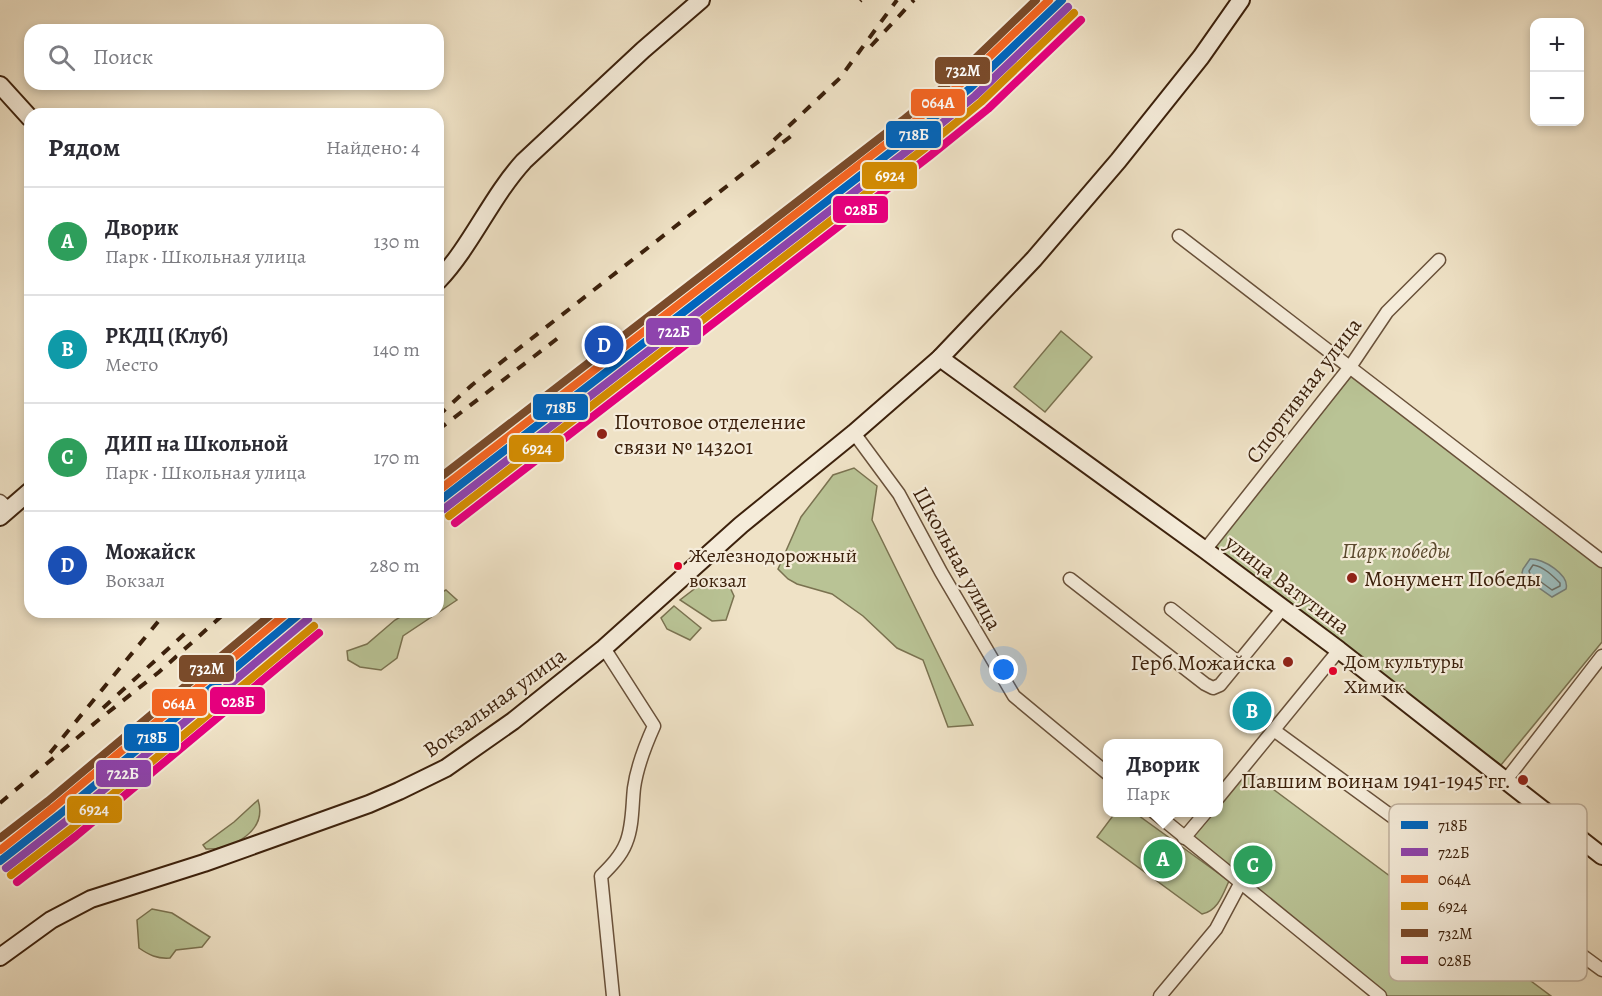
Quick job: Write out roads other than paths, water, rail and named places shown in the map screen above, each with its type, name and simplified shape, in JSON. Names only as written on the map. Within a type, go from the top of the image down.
[{"type":"main road","points":[[444,273],[524,161],[701,0]]},
{"type":"main road","name":"Вокзальная улица","points":[[0,957],[51,920],[91,899],[204,863],[369,804],[446,768],[494,735],[604,648],[741,525],[854,433],[940,358],[1034,259],[1118,161],[1201,57],[1241,0]]},
{"type":"main road","points":[[0,85],[24,111]]},
{"type":"main road","name":"улица Ватутина","points":[[940,358],[1340,650],[1536,804]]},
{"type":"main road","points":[[3,509],[24,495]]},
{"type":"main road","name":"улица Ватутина","points":[[1587,844],[1602,856]]},
{"type":"street","points":[[1179,236],[1602,561]]},
{"type":"street","name":"Спортивная улица","points":[[1205,550],[1350,367],[1387,312],[1439,260]]},
{"type":"street","name":"Школьная улица","points":[[854,433],[898,494],[1014,696],[1103,771]]},
{"type":"street","points":[[1070,579],[1208,687],[1220,686],[1283,608]]},
{"type":"street","points":[[1171,609],[1239,663]]},
{"type":"street","points":[[604,648],[654,726],[641,757],[627,843],[615,862],[601,876],[613,996]]},
{"type":"street","points":[[1223,792],[1340,650]]},
{"type":"street","points":[[1506,780],[1602,656]]},
{"type":"street","points":[[1275,731],[1389,814]]},
{"type":"street","points":[[1159,817],[1380,996]]},
{"type":"street","points":[[1184,838],[1202,817]]},
{"type":"street","points":[[1160,996],[1216,929],[1239,884]]},
{"type":"street","points":[[1587,959],[1602,970]]},
{"type":"water","points":[[1530,559],[1542,561],[1560,573],[1564,578],[1566,589],[1552,597],[1525,578],[1522,573],[1523,569]]},
{"type":"railway","points":[[774,140],[840,78],[897,0]]},
{"type":"railway","points":[[871,46],[914,0]]},
{"type":"railway","points":[[444,411],[472,385],[795,133]]},
{"type":"railway","points":[[444,425],[558,338]]},
{"type":"railway","points":[[50,753],[161,618]]},
{"type":"railway","points":[[0,803],[159,672],[219,618]]},
{"type":"railway","points":[[103,708],[191,628]]},
{"type":"place","name":"Можайск","points":[[604,345]]},
{"type":"place","name":"Почтовое отделение связи № 143201","points":[[602,434]]},
{"type":"place","name":"Железнодорожный вокзал","points":[[678,566]]},
{"type":"place","name":"Монумент Победы","points":[[1352,578]]},
{"type":"place","name":"Герб Можайска","points":[[1288,662]]},
{"type":"place","name":"Дом культуры Химик","points":[[1333,671]]},
{"type":"place","name":"РКДЦ (Клуб)","points":[[1252,711]]},
{"type":"place","name":"Павшим воинам 1941-1945 гг.","points":[[1523,780]]},
{"type":"place","name":"Дворик","points":[[1163,859]]},
{"type":"place","name":"ДИП на Школьной","points":[[1253,865]]},
{"type":"park label","name":"Парк победы","points":[[1396,550]]}]
